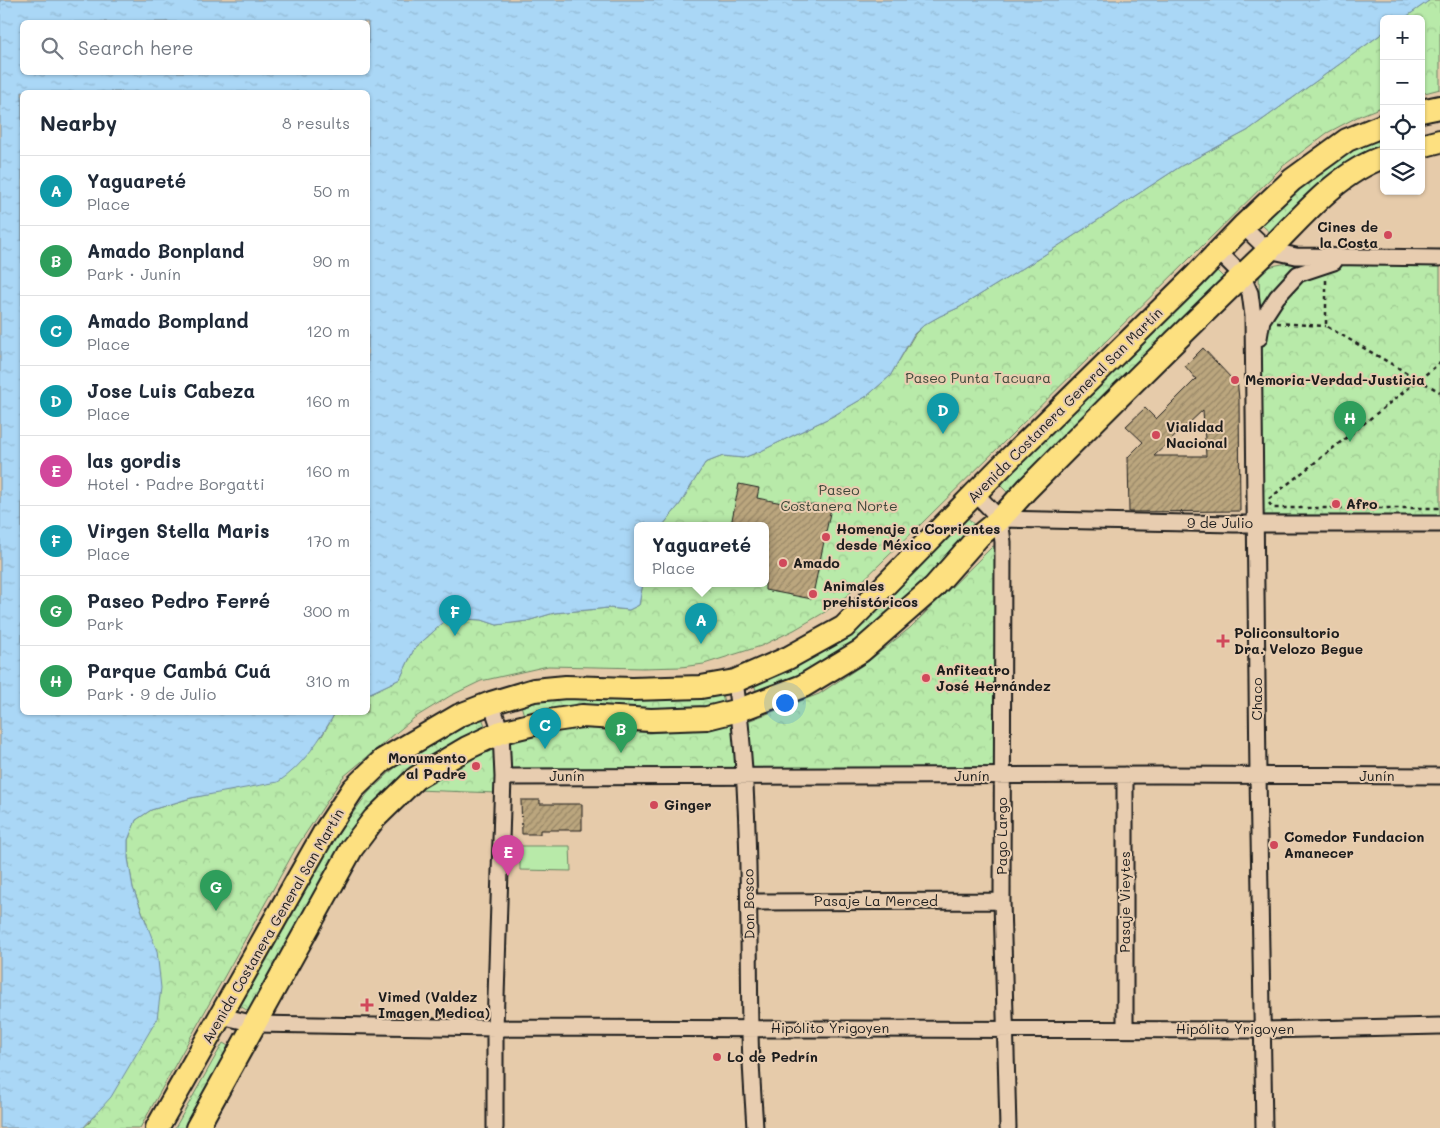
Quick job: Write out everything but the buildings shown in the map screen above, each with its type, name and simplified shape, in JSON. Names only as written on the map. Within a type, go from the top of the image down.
[{"type":"main road","points":[[1425,110],[1440,107]]},
{"type":"main road","name":"Avenida Costanera General San Martín","points":[[158,1128],[324,833],[353,789],[383,760],[460,715],[534,690],[566,687],[632,689],[701,687],[734,681],[788,658],[844,627],[1243,226],[1292,180],[1347,140],[1380,127]]},
{"type":"main road","points":[[1425,145],[1440,141]]},
{"type":"main road","points":[[197,1128],[352,848],[374,819],[416,778],[467,748],[501,732],[542,722],[582,716],[683,720],[707,718],[739,710],[803,686],[861,651],[934,587],[979,536],[1000,519],[1027,489],[1242,275],[1335,186],[1354,172],[1380,160]]},
{"type":"street","points":[[1243,226],[1268,250],[1296,256],[1440,258]]},
{"type":"street","name":"Chaco","points":[[1218,251],[1242,275],[1250,293],[1253,316],[1264,1128]]},
{"type":"street","points":[[1254,370],[1262,320],[1277,297],[1298,274],[1326,263],[1352,258]]},
{"type":"street","points":[[976,494],[1000,519]]},
{"type":"street","name":"9 de Julio","points":[[1000,519],[1022,521],[1440,524]]},
{"type":"street","name":"Pago Largo","points":[[1000,519],[1003,542],[1002,901],[1008,1128]]},
{"type":"street","name":"Don Bosco","points":[[734,681],[739,710],[745,776],[750,1028],[755,1128]]},
{"type":"street","points":[[491,703],[501,732],[504,777],[495,1028],[495,1128]]},
{"type":"street","name":"Pasaje Vieytes","points":[[1125,775],[1125,1029]]},
{"type":"street","name":"Junín","points":[[504,777],[1440,776]]},
{"type":"street","name":"Pasaje La Merced","points":[[749,902],[1002,901]]},
{"type":"street","name":"Hipólito Yrigoyen","points":[[221,1016],[255,1024],[495,1028],[1262,1030],[1440,1026]]},
{"type":"path","points":[[1326,280],[1326,326]]},
{"type":"path","points":[[1262,320],[1326,326],[1440,392]]},
{"type":"path","points":[[1268,500],[1440,363]]},
{"type":"path","points":[[1268,490],[1268,500],[1273,508],[1440,508]]},
{"type":"green space","points":[[1430,0],[1440,0],[1440,89],[1425,93],[1425,15],[1409,15]]},
{"type":"green space","name":"Paseo Costanera Norte","points":[[1380,35],[1380,108],[1359,116],[1327,133],[1283,166],[920,525],[849,594],[825,612],[761,646],[704,664],[643,668],[548,666],[481,681],[450,696],[414,718],[343,777],[296,848],[140,1128],[83,1128],[90,1122],[147,924],[133,888],[128,858],[128,840],[136,820],[151,810],[191,798],[234,789],[322,736],[334,715],[370,715],[370,693],[400,679],[414,649],[445,621],[482,620],[497,625],[527,621],[554,613],[609,608],[629,610],[639,605],[642,587],[769,587],[769,522],[665,522],[680,504],[705,463],[723,456],[743,458],[761,451],[833,416],[867,396],[890,376],[915,334],[924,325],[960,307],[1041,257],[1181,166],[1247,131]]},
{"type":"green space","points":[[1380,136],[1380,154],[1274,236],[1262,225],[1310,178],[1352,149]]},
{"type":"green space","points":[[1290,263],[1316,263],[1260,315],[1259,274],[1269,267]]},
{"type":"green space","points":[[1350,263],[1440,264],[1440,516],[1261,515],[1260,369],[1263,334],[1271,313],[1297,281],[1331,266]]},
{"type":"green space","points":[[1216,270],[1227,281],[1010,495],[999,484]]},
{"type":"green space","points":[[967,517],[977,528],[919,586],[842,653],[803,675],[757,694],[753,680],[796,661]]},
{"type":"green space","name":"Anfiteatro José Hernández","points":[[993,546],[1000,549],[998,772],[750,773],[748,721],[819,694],[870,660],[910,628]]},
{"type":"green space","points":[[721,688],[724,703],[700,711],[525,719],[521,705],[550,697],[608,695],[655,700],[692,698]]},
{"type":"green space","points":[[481,715],[487,731],[404,781],[253,1014],[240,1006],[334,838],[368,793],[402,761]]},
{"type":"green space","points":[[732,721],[736,772],[507,771],[506,735],[588,726],[649,733],[686,730]]},
{"type":"green space","points":[[490,747],[496,750],[496,793],[416,790]]},
{"type":"green space","points":[[520,846],[570,846],[571,871],[520,870]]},
{"type":"green space","points":[[223,1043],[237,1051],[193,1128],[175,1128]]},
{"type":"water","points":[[0,0],[1430,0],[1409,15],[1380,15],[1380,35],[1247,131],[1181,166],[1041,257],[960,307],[924,325],[914,334],[890,376],[867,396],[833,416],[761,451],[743,458],[723,456],[705,463],[680,504],[665,522],[634,522],[634,587],[642,587],[639,605],[629,610],[609,608],[554,613],[527,621],[497,625],[482,620],[445,621],[414,649],[400,679],[370,693],[370,90],[20,90],[20,715],[334,715],[303,760],[278,782],[191,798],[151,810],[136,820],[128,840],[128,858],[133,888],[157,951],[161,988],[157,1019],[111,1097],[83,1128],[0,1128]]},
{"type":"place","name":"Cines de la Costa","points":[[1388,235]]},
{"type":"place","name":"Memoria-Verdad-Justicia","points":[[1235,380]]},
{"type":"place","name":"Jose Luis Cabeza","points":[[943,434]]},
{"type":"place","name":"Vialidad Nacional","points":[[1156,435]]},
{"type":"place","name":"Parque Cambá Cuá","points":[[1350,442]]},
{"type":"place","name":"Afro","points":[[1336,504]]},
{"type":"place","name":"Homenaje a Corrientes desde México","points":[[826,537]]},
{"type":"place","name":"Amado","points":[[783,563]]},
{"type":"place","name":"Animales prehistóricos","points":[[813,594]]},
{"type":"place","name":"Virgen Stella Maris","points":[[455,636]]},
{"type":"place","name":"Policonsultorio Dra. Velozo Begue","points":[[1223,641]]},
{"type":"place","name":"Yaguareté","points":[[701,644]]},
{"type":"place","name":"Anfiteatro José Hernández","points":[[926,678]]},
{"type":"place","name":"Amado Bompland","points":[[545,749]]},
{"type":"place","name":"Amado Bonpland","points":[[621,753]]},
{"type":"place","name":"Monumento al Padre","points":[[476,766]]},
{"type":"place","name":"Ginger","points":[[654,805]]},
{"type":"place","name":"Comedor Fundacion Amanecer","points":[[1274,845]]},
{"type":"place","name":"las gordis","points":[[508,876]]},
{"type":"place","name":"Paseo Pedro Ferré","points":[[216,911]]},
{"type":"place","name":"Vimed (Valdez Imagen Medica)","points":[[367,1005]]},
{"type":"place","name":"Lo de Pedrín","points":[[717,1057]]},
{"type":"park label","name":"Paseo Punta Tacuara","points":[[978,378]]}]
